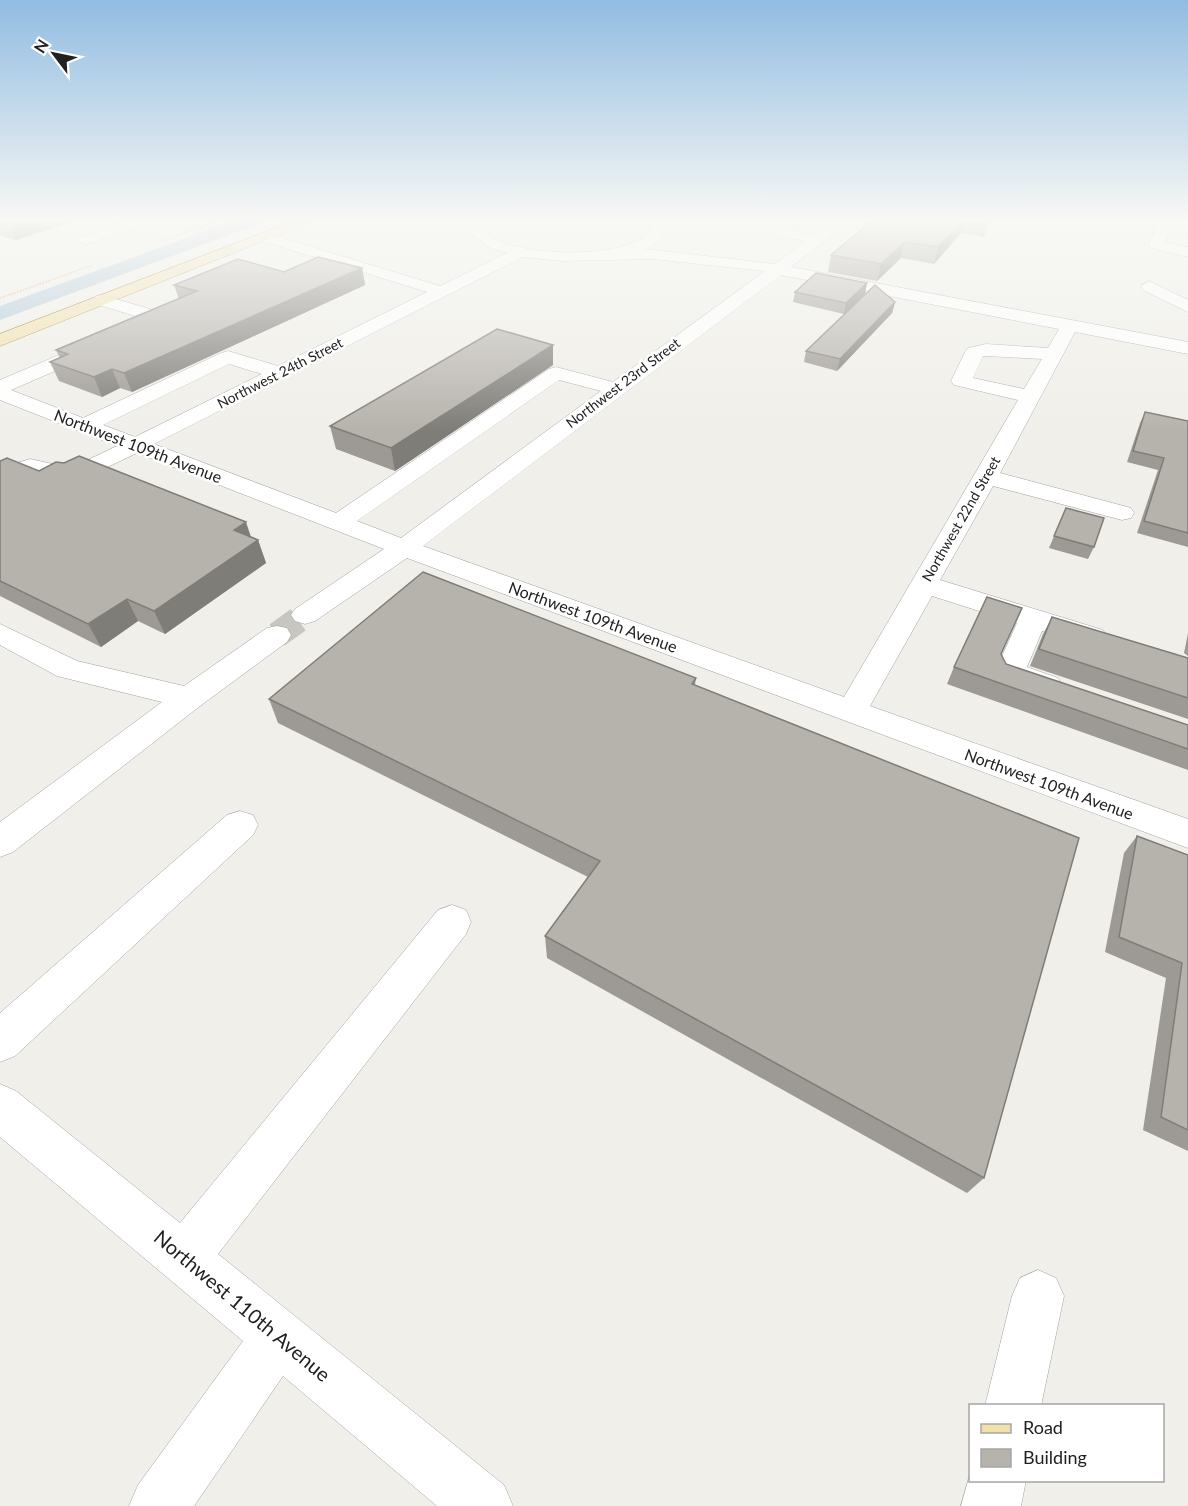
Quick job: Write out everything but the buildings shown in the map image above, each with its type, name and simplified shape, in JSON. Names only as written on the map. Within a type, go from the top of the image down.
[{"type":"main road","points":[[0,340],[127,290]]},
{"type":"street","points":[[437,290],[443,292]]},
{"type":"street","name":"Northwest 24th Street","points":[[0,455],[30,466],[74,476],[446,290]]},
{"type":"street","name":"Northwest 23rd Street","points":[[305,615],[404,548],[747,290]]},
{"type":"street","points":[[893,290],[1188,348]]},
{"type":"street","points":[[1157,290],[1188,307]]},
{"type":"street","points":[[0,387],[161,318],[102,300]]},
{"type":"street","name":"Northwest 22nd Street","points":[[851,712],[1070,325]]},
{"type":"street","points":[[1030,398],[961,381],[975,352],[986,350],[1055,354]]},
{"type":"street","points":[[84,426],[228,357],[280,373]]},
{"type":"street","points":[[338,522],[556,373],[615,389]]},
{"type":"street","name":"Northwest 109th Avenue","points":[[0,393],[404,548],[1188,834]]},
{"type":"street","points":[[0,476],[30,466]]},
{"type":"street","points":[[986,477],[1122,513]]},
{"type":"street","points":[[922,584],[1122,646]]},
{"type":"street","points":[[1033,618],[1010,672],[1077,695]]},
{"type":"street","points":[[0,633],[68,669],[189,698]]},
{"type":"street","points":[[8,824],[277,635]]},
{"type":"street","points":[[0,1041],[240,825]]},
{"type":"street","points":[[184,1258],[452,922]]},
{"type":"street","name":"Northwest 110th Avenue","points":[[6,1123],[184,1258],[483,1506]]},
{"type":"street","points":[[1013,1404],[1038,1296]]},
{"type":"street","points":[[159,1506],[279,1336]]},
{"type":"street","points":[[991,1506],[997,1482]]},
{"type":"waterway","points":[[0,313],[62,290]]},
{"type":"tunnel","points":[[277,635],[305,615]]}]
